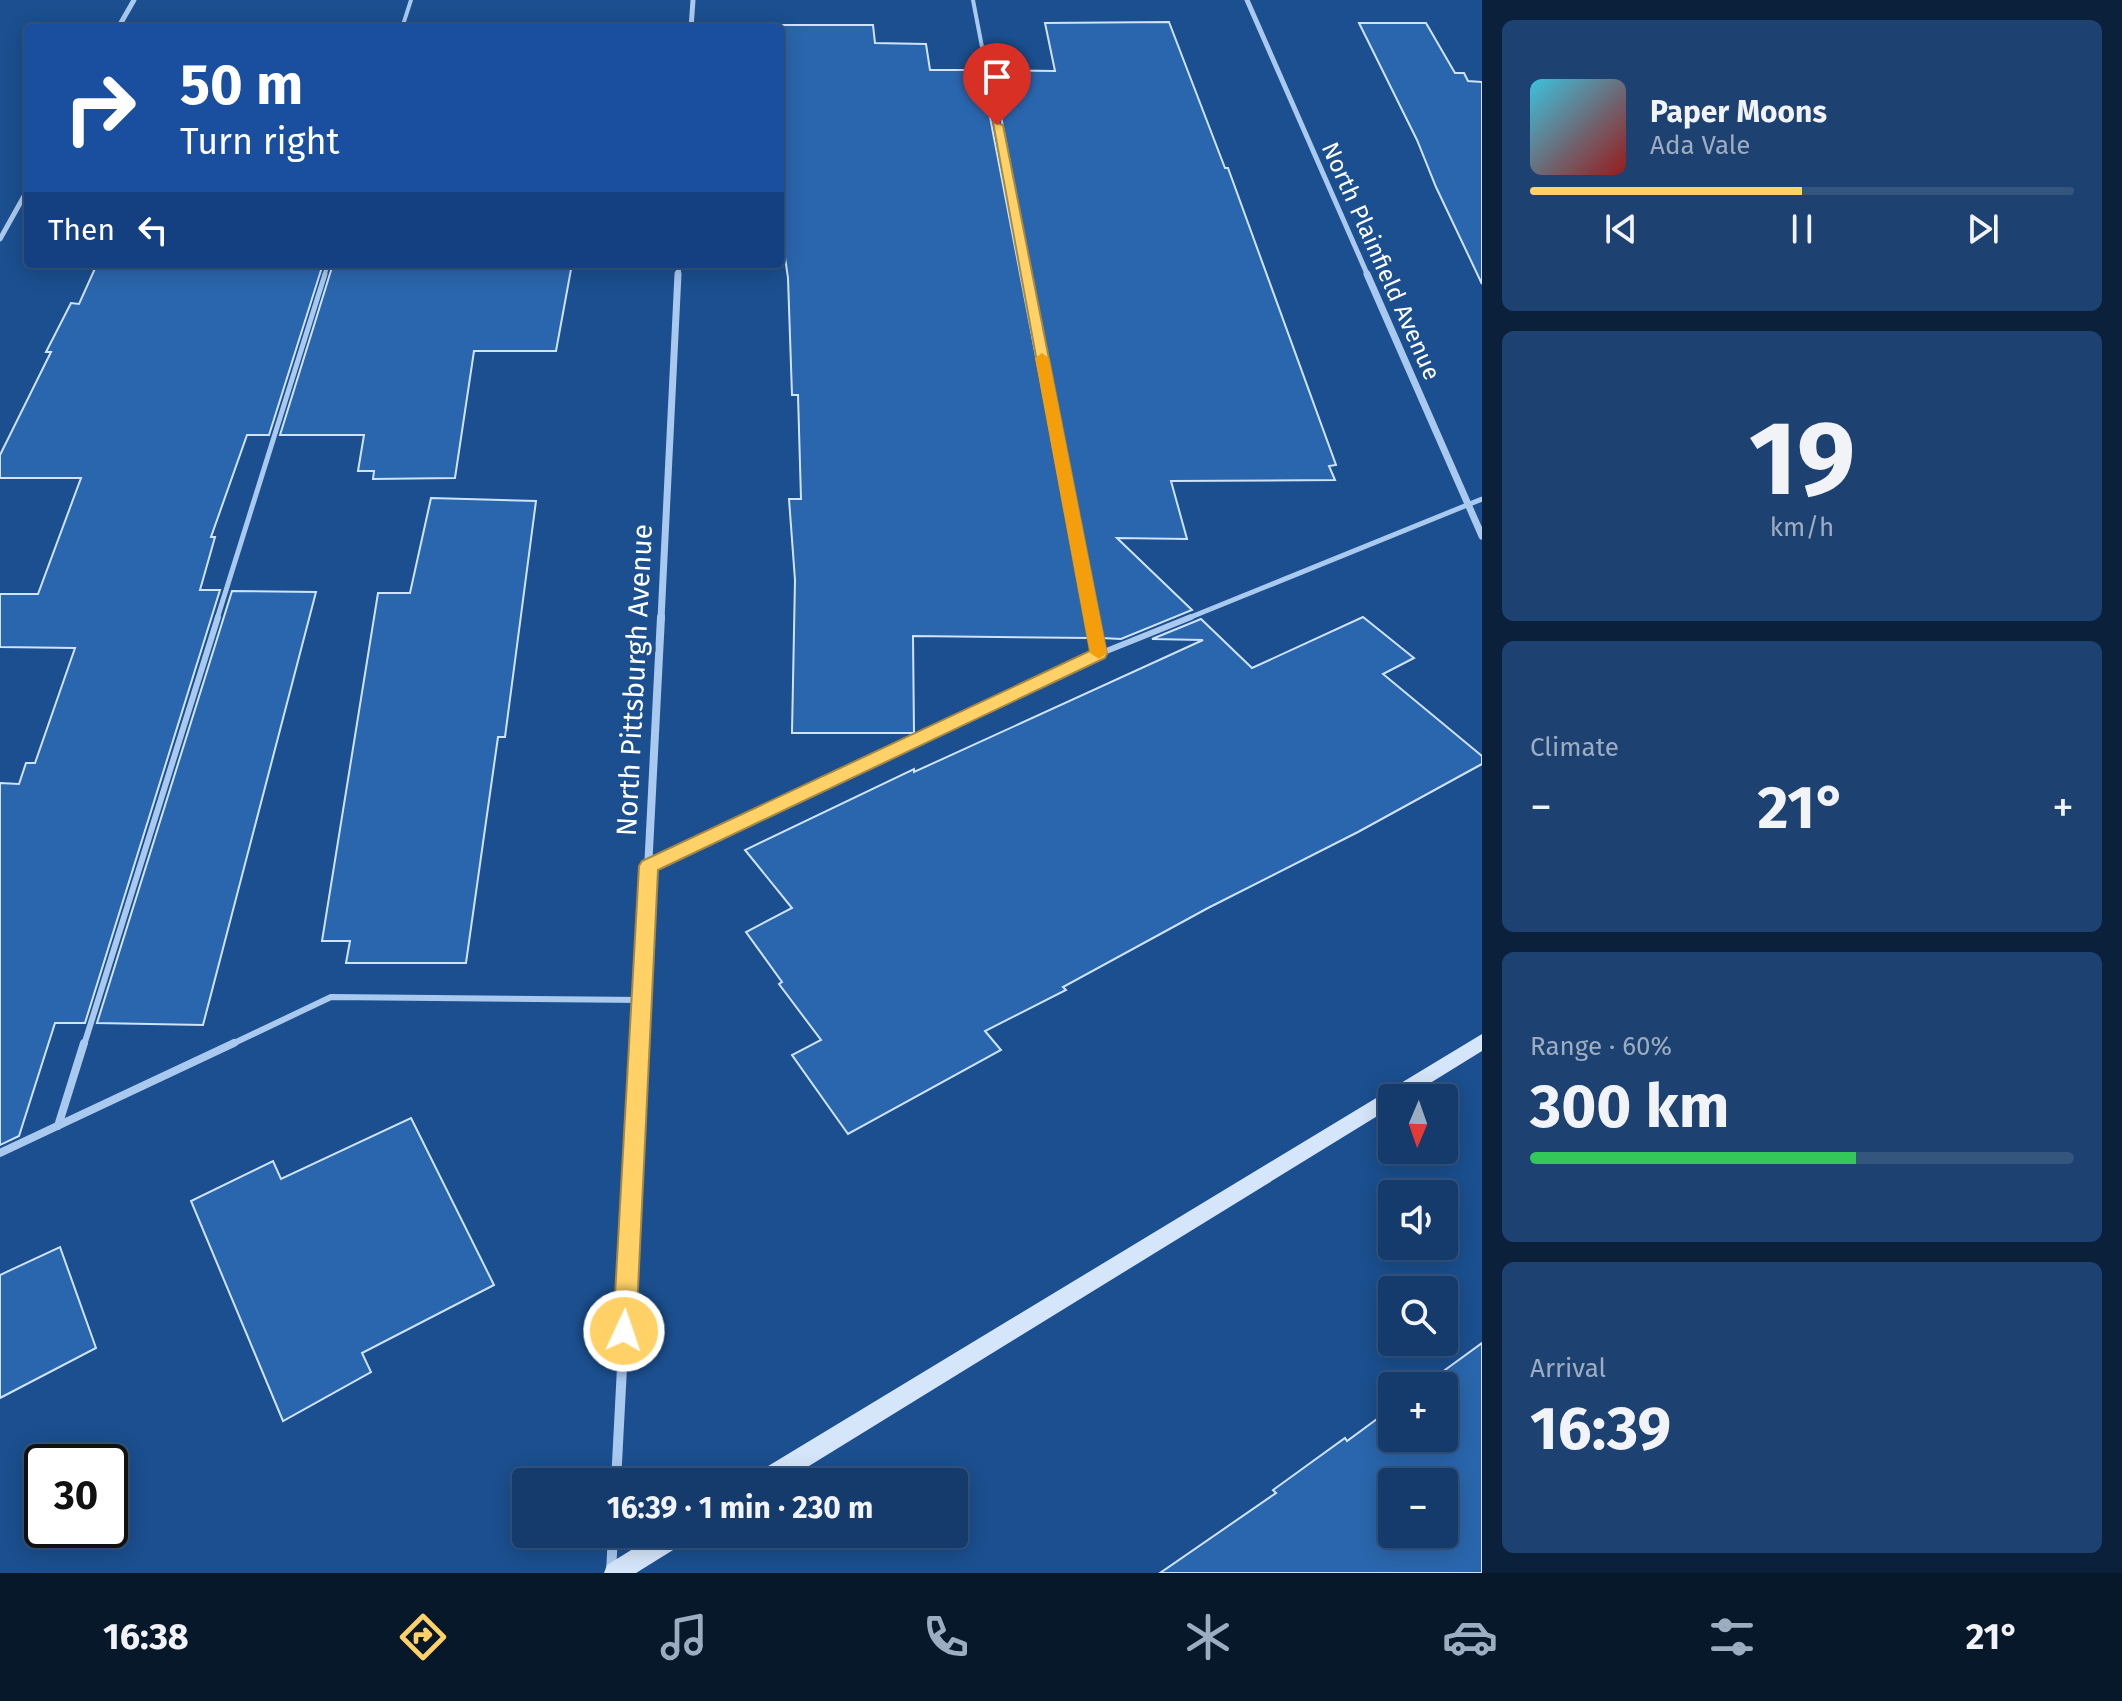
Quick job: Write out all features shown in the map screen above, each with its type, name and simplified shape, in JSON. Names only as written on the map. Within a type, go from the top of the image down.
[{"type":"main road","points":[[786,1468],[1482,1042]]},
{"type":"main road","points":[[613,1573],[655,1548]]},
{"type":"street","points":[[120,24],[134,0]]},
{"type":"street","points":[[691,24],[693,0]]},
{"type":"street","name":"North Plainfield Avenue","points":[[1247,0],[1482,536]]},
{"type":"street","points":[[0,239],[24,196]]},
{"type":"street","name":"North Pittsburgh Avenue","points":[[617,1468],[679,268]]},
{"type":"street","points":[[613,1548],[613,1573]]},
{"type":"lane","points":[[403,24],[411,0]]},
{"type":"lane","points":[[973,0],[1099,654]]},
{"type":"lane","points":[[58,1126],[327,268]]},
{"type":"lane","points":[[649,866],[1099,654],[1467,502],[1482,499]]},
{"type":"lane","points":[[0,1153],[331,997],[642,1000]]},
{"type":"building","points":[[1169,22],[1225,168],[1228,168],[1336,465],[1329,466],[1335,480],[1171,481],[1187,539],[1117,538],[1192,610],[1121,639],[1102,638],[992,70],[1055,71],[1045,23]]},
{"type":"building","points":[[1359,23],[1426,23],[1455,73],[1464,73],[1468,81],[1482,82],[1482,284],[1417,140]]},
{"type":"building","points":[[784,25],[873,25],[875,43],[926,44],[930,70],[981,70],[1090,638],[913,636],[914,733],[792,733],[795,580],[789,499],[801,499],[798,395],[792,395],[788,278],[784,250]]},
{"type":"building","points":[[95,268],[322,268],[269,435],[247,435],[211,537],[215,537],[200,590],[220,590],[85,1023],[55,1023],[19,1136],[0,1145],[0,783],[19,784],[26,763],[35,763],[75,648],[0,647],[0,594],[38,594],[81,478],[0,478],[0,455],[51,352],[46,352],[71,303],[79,304]]},
{"type":"building","points":[[332,268],[571,268],[556,351],[474,351],[455,478],[373,479],[374,471],[358,471],[364,435],[280,435]]},
{"type":"building","points":[[431,498],[536,501],[505,737],[498,737],[466,963],[346,963],[350,941],[322,941],[378,593],[410,593]]},
{"type":"building","points":[[232,591],[316,592],[203,1025],[97,1023]]},
{"type":"building","points":[[1363,617],[1414,658],[1383,674],[1482,756],[1482,764],[1358,832],[1208,908],[1063,987],[1066,990],[985,1031],[1001,1050],[848,1134],[792,1055],[821,1040],[779,984],[782,982],[746,932],[792,908],[745,850],[914,769],[914,772],[1203,640],[1152,639],[1201,619],[1252,668]]},
{"type":"building","points":[[411,1118],[494,1285],[362,1353],[371,1372],[283,1421],[191,1201],[273,1161],[281,1179]]},
{"type":"building","points":[[60,1247],[96,1348],[0,1398],[0,1275]]},
{"type":"building","points":[[1482,1343],[1482,1573],[1160,1573],[1276,1493],[1273,1490],[1345,1438],[1347,1441],[1378,1418],[1378,1452],[1458,1452],[1458,1372],[1442,1372]]},
{"type":"slow traffic","points":[[1042,358],[1099,653]]},
{"type":"route","points":[[624,1331],[649,866],[1099,654],[997,125]]}]
